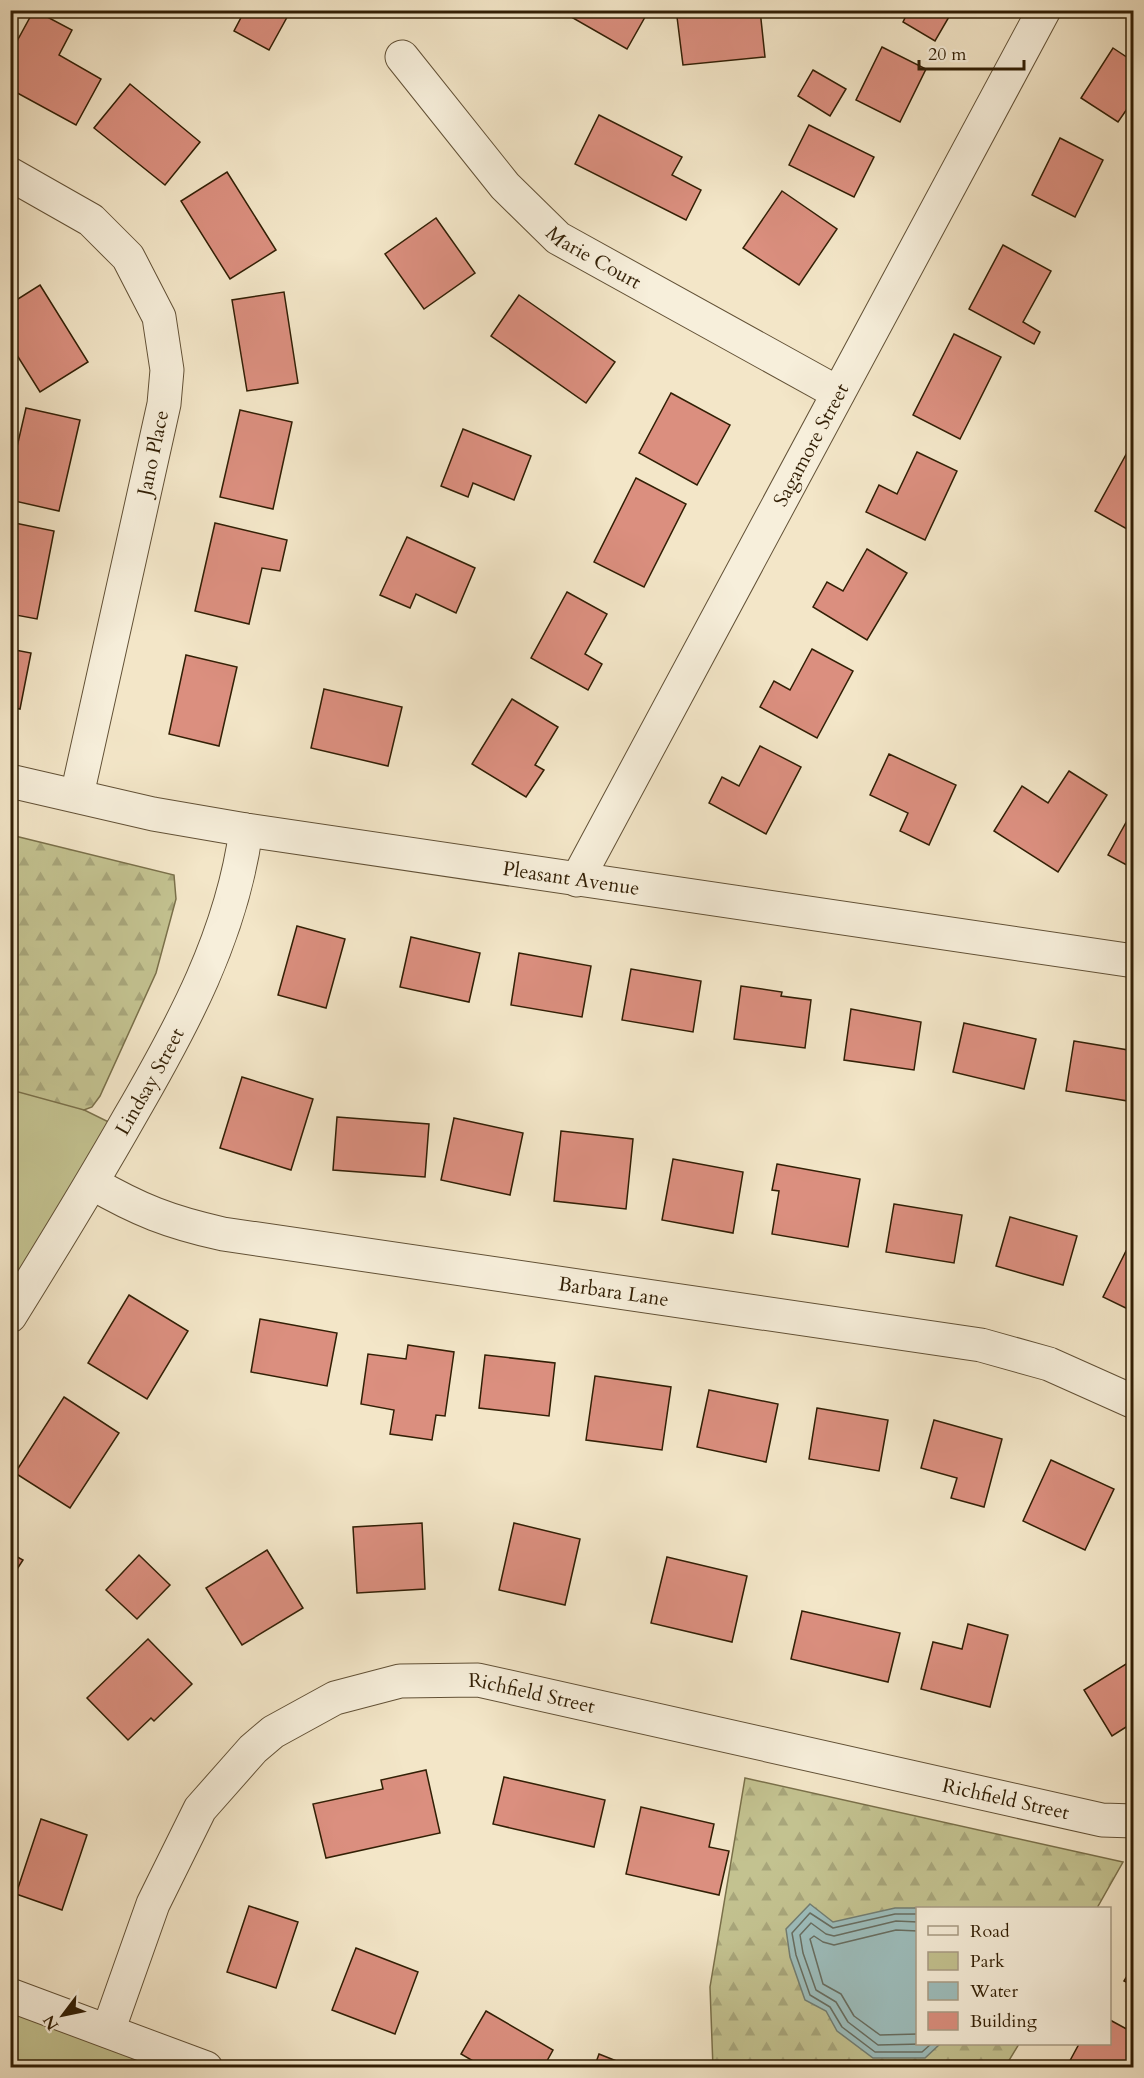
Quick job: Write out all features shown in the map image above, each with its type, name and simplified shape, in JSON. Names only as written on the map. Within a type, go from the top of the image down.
[{"type":"street","name":"Sagamore Street","points":[[577,880],[1044,10]]},
{"type":"street","name":"Marie Court","points":[[402,57],[505,186],[558,238],[838,393]]},
{"type":"street","name":"Jano Place","points":[[10,174],[91,220],[128,257],[159,317],[167,370],[164,404],[77,795]]},
{"type":"street","name":"Pleasant Avenue","points":[[10,781],[153,814],[246,830],[1134,961]]},
{"type":"street","name":"Lindsay Street","points":[[10,1316],[92,1183],[173,1042],[227,920],[240,872],[246,830]]},
{"type":"street","name":"Barbara Lane","points":[[92,1183],[130,1205],[171,1222],[223,1234],[981,1345],[1049,1364],[1134,1402]]},
{"type":"street","name":"Richfield Street","points":[[108,2031],[153,1904],[200,1809],[253,1749],[273,1732],[335,1698],[400,1681],[478,1680],[1102,1820],[1134,1821]]},
{"type":"street","points":[[10,1995],[206,2067]]},
{"type":"green space","points":[[11,835],[174,875],[176,899],[156,973],[100,1096],[92,1107],[84,1110],[11,1090]]},
{"type":"green space","points":[[10,1074],[123,1129],[11,1312]]},
{"type":"green space","points":[[745,1778],[1123,1862],[1098,1907],[916,1907],[916,2045],[1018,2045],[1005,2067],[713,2068],[710,1987]]},
{"type":"green space","points":[[10,1987],[229,2067],[22,2068],[11,2064]]},
{"type":"water","points":[[810,1904],[833,1922],[895,1908],[916,1908],[916,2045],[939,2045],[925,2058],[873,2058],[837,2031],[826,2011],[805,2000],[790,1957],[786,1929]]},
{"type":"building","points":[[34,10],[72,30],[59,55],[101,79],[76,125],[10,89],[10,54]]},
{"type":"building","points":[[245,10],[291,10],[269,50],[234,31]]},
{"type":"building","points":[[559,10],[649,10],[627,49]]},
{"type":"building","points":[[714,10],[760,10],[765,57],[683,65],[677,17],[715,13]]},
{"type":"building","points":[[909,10],[953,10],[935,41],[903,22]]},
{"type":"building","points":[[882,47],[926,69],[900,122],[856,100]]},
{"type":"building","points":[[1113,48],[1134,62],[1134,99],[1118,122],[1081,98]]},
{"type":"building","points":[[813,70],[846,89],[830,116],[798,96]]},
{"type":"building","points":[[130,84],[200,142],[165,185],[94,128]]},
{"type":"building","points":[[599,115],[682,157],[672,175],[701,190],[686,220],[575,164]]},
{"type":"building","points":[[809,125],[874,157],[854,197],[789,165]]},
{"type":"building","points":[[1060,138],[1103,160],[1075,217],[1032,195]]},
{"type":"building","points":[[227,172],[276,250],[230,279],[181,201]]},
{"type":"building","points":[[782,191],[837,229],[799,285],[743,248]]},
{"type":"building","points":[[436,218],[475,273],[424,309],[385,254]]},
{"type":"building","points":[[1003,245],[1051,271],[1023,322],[1040,332],[1034,344],[969,309]]},
{"type":"building","points":[[40,285],[88,362],[40,392],[10,344],[10,304]]},
{"type":"building","points":[[284,292],[298,383],[247,391],[232,300]]},
{"type":"building","points":[[519,295],[615,362],[586,403],[491,336]]},
{"type":"building","points":[[954,334],[1001,357],[960,439],[913,415]]},
{"type":"building","points":[[671,393],[730,425],[697,485],[639,453]]},
{"type":"building","points":[[26,408],[80,420],[59,511],[10,500],[10,477]]},
{"type":"building","points":[[240,410],[292,422],[273,509],[220,497]]},
{"type":"building","points":[[463,429],[531,456],[514,500],[473,483],[468,497],[441,486]]},
{"type":"building","points":[[1134,440],[1134,533],[1095,511]]},
{"type":"building","points":[[917,452],[957,471],[925,540],[866,512],[879,485],[897,494]]},
{"type":"building","points":[[636,478],[686,504],[644,587],[594,562]]},
{"type":"building","points":[[10,522],[54,531],[37,619],[10,614]]},
{"type":"building","points":[[215,523],[287,540],[280,571],[262,568],[249,624],[195,611]]},
{"type":"building","points":[[407,537],[475,568],[456,613],[416,594],[410,608],[380,595]]},
{"type":"building","points":[[867,549],[907,573],[867,640],[813,607],[827,582],[843,591]]},
{"type":"building","points":[[567,592],[607,614],[585,654],[602,664],[588,690],[531,658]]},
{"type":"building","points":[[10,649],[31,653],[20,709],[10,707]]},
{"type":"building","points":[[812,649],[853,671],[817,738],[760,707],[774,681],[790,690]]},
{"type":"building","points":[[186,655],[237,667],[219,746],[169,734]]},
{"type":"building","points":[[324,689],[402,707],[388,766],[311,748]]},
{"type":"building","points":[[512,699],[558,727],[535,765],[544,770],[526,797],[472,764]]},
{"type":"building","points":[[760,746],[801,767],[766,834],[709,803],[722,777],[739,786]]},
{"type":"building","points":[[889,754],[956,785],[929,845],[900,831],[908,813],[870,795]]},
{"type":"building","points":[[1069,771],[1107,795],[1058,872],[994,831],[1022,786],[1048,803]]},
{"type":"building","points":[[1134,808],[1134,869],[1108,855]]},
{"type":"building","points":[[297,926],[345,939],[326,1008],[278,995]]},
{"type":"building","points":[[411,937],[480,953],[469,1002],[400,987]]},
{"type":"building","points":[[519,953],[591,966],[582,1017],[511,1005]]},
{"type":"building","points":[[631,969],[701,981],[693,1032],[622,1020]]},
{"type":"building","points":[[741,986],[782,992],[781,996],[811,1000],[805,1048],[734,1039]]},
{"type":"building","points":[[851,1009],[921,1022],[914,1070],[844,1060]]},
{"type":"building","points":[[964,1023],[1036,1039],[1024,1089],[953,1072]]},
{"type":"building","points":[[1074,1041],[1134,1051],[1134,1102],[1066,1091]]},
{"type":"building","points":[[242,1077],[313,1099],[291,1170],[220,1148]]},
{"type":"building","points":[[337,1117],[429,1124],[425,1177],[333,1170]]},
{"type":"building","points":[[454,1118],[523,1133],[510,1195],[441,1180]]},
{"type":"building","points":[[561,1131],[633,1139],[626,1209],[554,1201]]},
{"type":"building","points":[[673,1159],[743,1172],[733,1233],[662,1220]]},
{"type":"building","points":[[777,1164],[860,1179],[848,1247],[772,1234],[779,1191],[772,1190]]},
{"type":"building","points":[[894,1204],[962,1215],[954,1263],[886,1252]]},
{"type":"building","points":[[1010,1217],[1077,1236],[1063,1285],[996,1266]]},
{"type":"building","points":[[1126,1251],[1134,1255],[1134,1312],[1103,1297]]},
{"type":"building","points":[[129,1295],[188,1331],[147,1399],[88,1363]]},
{"type":"building","points":[[260,1319],[337,1333],[327,1386],[251,1372]]},
{"type":"building","points":[[408,1345],[454,1352],[445,1416],[436,1415],[432,1440],[390,1434],[394,1410],[361,1404],[368,1354],[406,1359]]},
{"type":"building","points":[[485,1355],[555,1363],[549,1416],[479,1408]]},
{"type":"building","points":[[595,1376],[671,1387],[662,1450],[586,1440]]},
{"type":"building","points":[[709,1390],[778,1404],[766,1462],[697,1447]]},
{"type":"building","points":[[64,1397],[119,1433],[70,1508],[15,1473]]},
{"type":"building","points":[[817,1408],[888,1420],[879,1471],[809,1459]]},
{"type":"building","points":[[934,1420],[1002,1439],[984,1507],[951,1498],[957,1478],[921,1468]]},
{"type":"building","points":[[1051,1460],[1114,1489],[1085,1550],[1023,1521]]},
{"type":"building","points":[[422,1523],[425,1589],[357,1593],[353,1527]]},
{"type":"building","points":[[514,1523],[580,1539],[565,1605],[499,1590]]},
{"type":"building","points":[[267,1550],[303,1608],[242,1645],[206,1588]]},
{"type":"building","points":[[10,1553],[23,1560],[10,1580]]},
{"type":"building","points":[[139,1555],[170,1585],[137,1619],[106,1590]]},
{"type":"building","points":[[667,1557],[747,1576],[732,1642],[651,1623]]},
{"type":"building","points":[[802,1611],[900,1633],[888,1682],[791,1659]]},
{"type":"building","points":[[968,1624],[1008,1635],[990,1707],[921,1689],[933,1642],[962,1649]]},
{"type":"building","points":[[148,1639],[192,1684],[154,1721],[151,1718],[128,1740],[87,1698]]},
{"type":"building","points":[[1134,1659],[1134,1722],[1112,1736],[1084,1690]]},
{"type":"building","points":[[426,1770],[440,1833],[326,1858],[313,1804],[383,1789],[381,1780]]},
{"type":"building","points":[[504,1777],[605,1800],[594,1847],[493,1824]]},
{"type":"building","points":[[641,1807],[714,1824],[709,1847],[729,1851],[719,1895],[626,1874]]},
{"type":"building","points":[[41,1819],[87,1835],[62,1910],[16,1894]]},
{"type":"building","points":[[249,1906],[298,1922],[276,1988],[227,1972]]},
{"type":"building","points":[[356,1948],[418,1972],[395,2034],[332,2010]]},
{"type":"building","points":[[1134,1965],[1134,1986],[1124,1981]]},
{"type":"building","points":[[486,2011],[553,2050],[543,2068],[485,2068],[461,2054]]},
{"type":"building","points":[[1111,2021],[1134,2033],[1134,2058],[1128,2068],[1066,2068],[1078,2045],[1111,2045]]},
{"type":"building","points":[[599,2054],[634,2068],[594,2068]]}]
